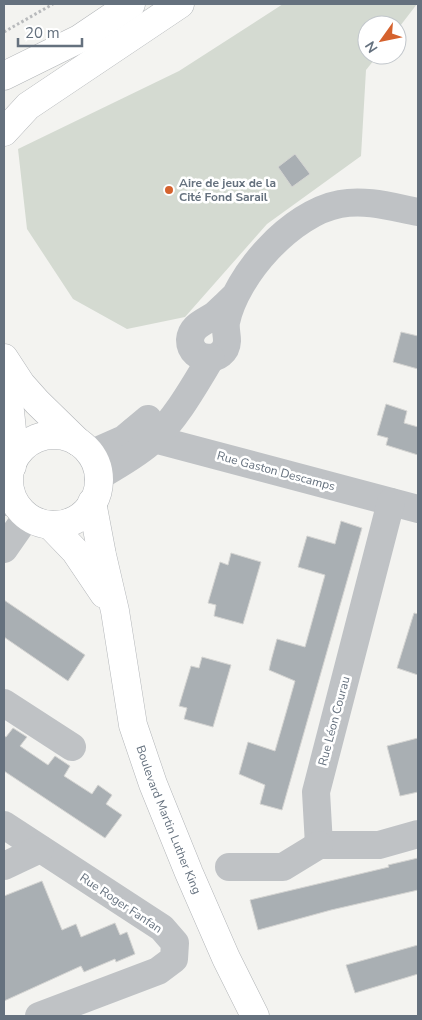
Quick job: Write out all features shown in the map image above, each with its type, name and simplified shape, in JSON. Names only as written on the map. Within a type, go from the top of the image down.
[{"type":"main road","points":[[4,76],[79,39],[131,4]]},
{"type":"main road","points":[[4,132],[28,106],[180,4]]},
{"type":"main road","points":[[4,358],[21,384],[90,469]]},
{"type":"main road","points":[[4,358],[21,500]]},
{"type":"main road","points":[[51,435],[66,437],[90,469],[89,508],[78,518],[57,525],[21,500],[14,458],[24,446],[36,438],[51,435]]},
{"type":"main road","name":"Boulevard Martin Luther King","points":[[90,469],[102,555],[115,611],[134,725],[153,784],[223,950],[255,1016]]},
{"type":"main road","name":"Boulevard Martin Luther King","points":[[21,500],[81,559],[115,611]]},
{"type":"street","points":[[90,469],[133,456],[144,435],[188,396],[203,355],[190,341],[192,332],[195,328],[214,328],[226,320],[235,296],[248,274],[281,236],[322,209],[338,204],[354,202],[377,204],[418,212]]},
{"type":"street","name":"Rue Gaston Descamps","points":[[144,435],[418,509]]},
{"type":"street","points":[[4,548],[21,500]]},
{"type":"street","name":"Rue Léon Courau","points":[[319,845],[316,792],[392,502]]},
{"type":"street","points":[[4,703],[72,747]]},
{"type":"street","name":"Rue Roger Fanfan","points":[[4,825],[162,928],[175,943],[174,959],[158,971],[39,1016]]},
{"type":"street","points":[[229,866],[283,867],[319,845],[379,844],[418,834]]},
{"type":"street","points":[[4,866],[40,850]]},
{"type":"path","points":[[4,32],[53,4]]},
{"type":"shaded area","name":"Aire de jeux de la Cité Fond Sarail","points":[[283,4],[417,4],[407,17],[407,15],[357,15],[357,65],[370,65],[366,70],[361,156],[267,224],[185,317],[127,329],[73,299],[27,229],[18,149],[179,71]]},
{"type":"building","points":[[295,154],[310,174],[292,187],[278,167]]},
{"type":"building","points":[[401,332],[418,336],[418,369],[393,362]]},
{"type":"building","points":[[386,404],[407,411],[404,423],[418,427],[418,455],[386,445],[388,438],[377,435]]},
{"type":"building","points":[[341,521],[362,528],[282,810],[260,804],[265,785],[239,774],[248,742],[275,751],[286,713],[295,681],[269,670],[277,639],[305,647],[325,575],[298,567],[307,536],[335,544]]},
{"type":"building","points":[[231,553],[261,562],[243,624],[214,616],[216,605],[208,603],[220,562],[228,565]]},
{"type":"building","points":[[4,600],[85,655],[68,681],[4,637]]},
{"type":"building","points":[[414,613],[418,614],[418,675],[397,668]]},
{"type":"building","points":[[202,657],[231,665],[213,727],[184,719],[187,708],[179,706],[191,666],[199,668]]},
{"type":"building","points":[[13,728],[27,737],[20,746],[48,765],[55,756],[70,766],[64,776],[92,794],[98,785],[112,795],[106,804],[122,815],[105,838],[4,771],[4,736],[6,737]]},
{"type":"building","points":[[418,738],[418,792],[400,796],[387,746]]},
{"type":"building","points":[[418,858],[418,890],[331,910],[258,930],[250,900],[389,867],[388,865]]},
{"type":"building","points":[[42,881],[62,930],[76,924],[81,937],[115,923],[120,935],[127,932],[135,954],[116,962],[115,959],[84,972],[81,966],[4,1001],[4,896]]},
{"type":"building","points":[[418,945],[418,974],[355,993],[346,965]]},
{"type":"place","name":"Aire de jeux de la Cité Fond Sarail","points":[[169,190]]}]
